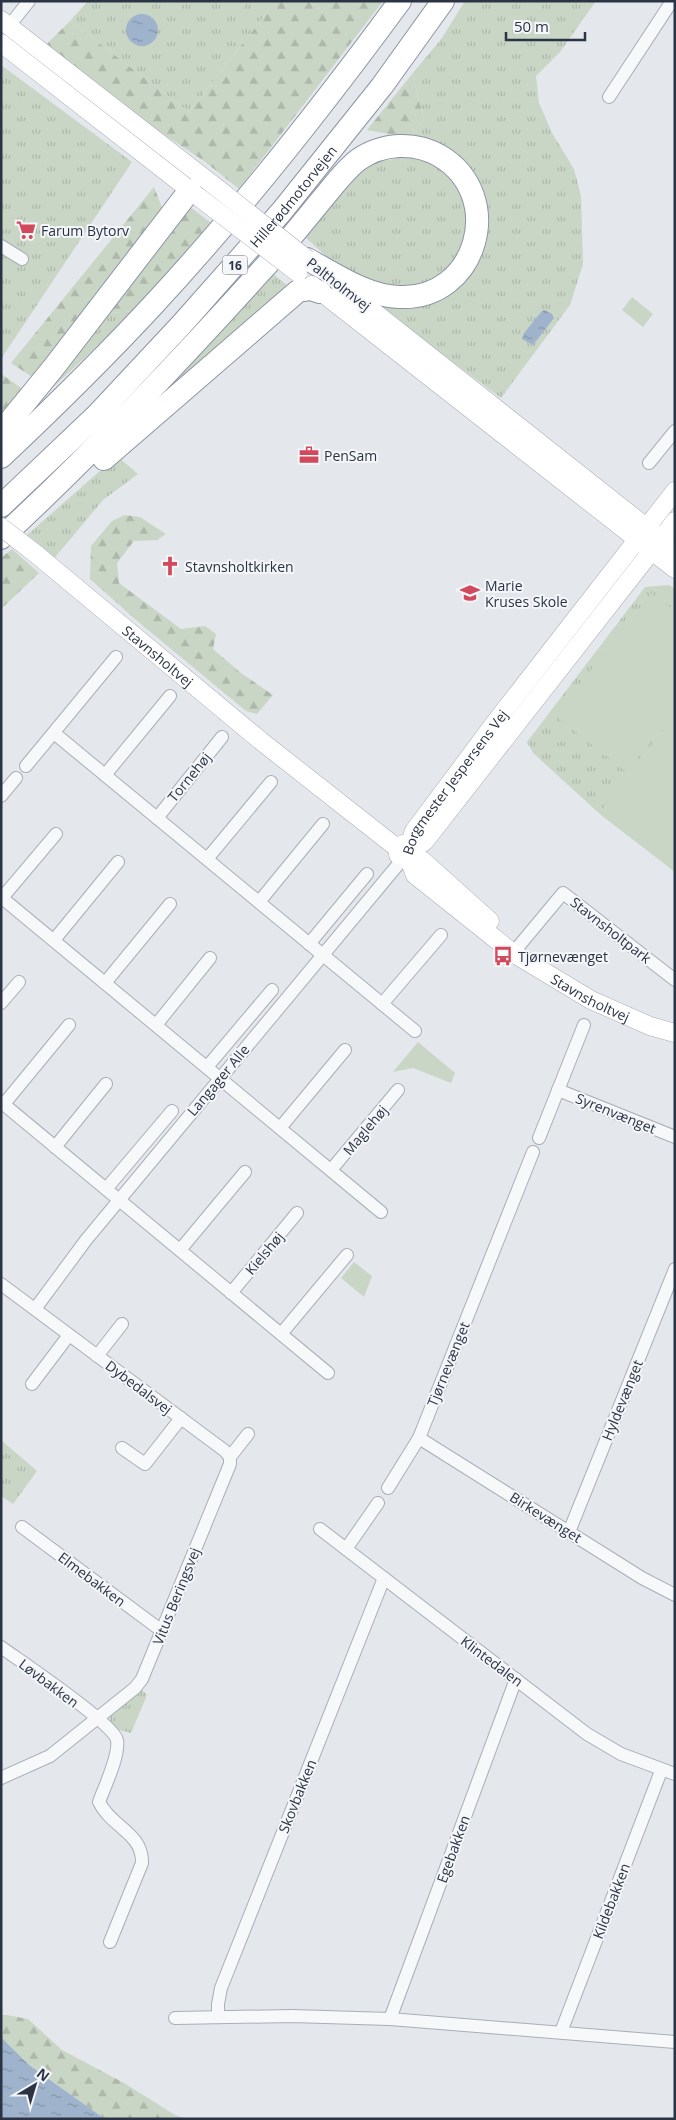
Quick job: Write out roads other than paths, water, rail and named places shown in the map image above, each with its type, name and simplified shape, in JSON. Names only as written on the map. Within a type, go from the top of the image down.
[{"type":"highway","name":"16","points":[[1,457],[70,392],[154,304],[204,247],[278,160],[354,64],[400,1]]},
{"type":"highway","name":"Hillerødmotorvejen","points":[[1,506],[96,415],[182,324],[282,211],[382,86],[442,1]]},
{"type":"highway","points":[[1,538],[67,476],[191,349],[265,268],[341,176],[358,161],[373,152],[391,147],[416,147],[434,153],[451,163],[470,188],[476,206],[478,221],[473,246],[461,269],[435,290],[407,297],[379,294],[302,266]]},
{"type":"highway","points":[[1,432],[201,187]]},
{"type":"highway","points":[[1,548],[298,291],[312,289],[320,292]]},
{"type":"street","points":[[5,23],[29,1]]},
{"type":"street","points":[[609,97],[670,16],[672,1]]},
{"type":"street","name":"Paltholmvej","points":[[5,23],[201,187],[642,533],[663,547],[675,569]]},
{"type":"street","name":"Paltholmvej","points":[[1,43],[201,187]]},
{"type":"street","points":[[1,246],[22,259]]},
{"type":"street","name":"Paltholmvej","points":[[302,266],[320,292],[449,381]]},
{"type":"street","points":[[649,463],[675,431]]},
{"type":"street","name":"Borgmester Jespersens Vej","points":[[406,855],[414,832],[475,764],[492,742],[642,533],[675,491]]},
{"type":"street","name":"Borgmester Jespersens Vej","points":[[492,742],[663,547],[675,522]]},
{"type":"street","name":"Stavnsholtvej","points":[[1,527],[261,741],[315,783],[335,800],[340,810],[382,847],[394,855],[406,855],[422,860],[517,949],[598,995],[656,1021],[672,1032]]},
{"type":"street","points":[[26,766],[116,657]]},
{"type":"street","points":[[104,775],[170,696]]},
{"type":"street","points":[[54,733],[415,1031]]},
{"type":"street","name":"Tornehøj","points":[[157,818],[222,737]]},
{"type":"street","points":[[1,796],[16,778]]},
{"type":"street","points":[[207,859],[271,782]]},
{"type":"street","name":"Stavnsholtvej","points":[[315,783],[354,805],[393,832],[402,842],[406,855]]},
{"type":"street","points":[[259,902],[323,824]]},
{"type":"street","points":[[56,834],[2,897],[381,1212]]},
{"type":"street","name":"Langager Alle","points":[[35,1309],[86,1240],[406,855]]},
{"type":"street","points":[[54,940],[118,862]]},
{"type":"street","points":[[310,944],[367,874]]},
{"type":"street","name":"Stavnsholtpark","points":[[517,949],[563,892],[675,980]]},
{"type":"street","points":[[105,982],[170,904]]},
{"type":"street","points":[[382,1004],[441,935]]},
{"type":"street","points":[[156,1025],[210,958]]},
{"type":"street","points":[[1,1003],[18,982]]},
{"type":"street","points":[[207,1067],[272,990]]},
{"type":"street","points":[[69,1025],[3,1103],[328,1373]]},
{"type":"street","points":[[539,1138],[584,1025]]},
{"type":"street","points":[[280,1128],[345,1050]]},
{"type":"street","points":[[55,1147],[106,1084]]},
{"type":"street","name":"Maglehøj","points":[[331,1170],[398,1090]]},
{"type":"street","name":"Syrenvænget","points":[[558,1090],[675,1137]]},
{"type":"street","points":[[106,1189],[172,1111]]},
{"type":"street","name":"Tjørnevænget","points":[[388,1488],[419,1438],[533,1152]]},
{"type":"street","points":[[180,1250],[245,1172]]},
{"type":"street","name":"Kielshøj","points":[[231,1292],[297,1213]]},
{"type":"street","points":[[281,1334],[347,1255]]},
{"type":"street","name":"Hyldevænget","points":[[569,1532],[675,1269]]},
{"type":"street","name":"Dybedalsvej","points":[[1,1284],[225,1451],[230,1457]]},
{"type":"street","name":"Dybedalsvej","points":[[97,1356],[122,1324]]},
{"type":"street","points":[[32,1384],[69,1335]]},
{"type":"street","name":"Dybedalsvej","points":[[122,1448],[145,1464],[181,1418]]},
{"type":"street","points":[[230,1457],[248,1434]]},
{"type":"street","name":"Birkevænget","points":[[419,1438],[642,1578],[675,1595]]},
{"type":"street","name":"Vitus Beringsvej","points":[[1,1778],[50,1756],[135,1688],[142,1679],[230,1464],[230,1457]]},
{"type":"street","points":[[346,1549],[378,1503]]},
{"type":"street","name":"Elmebakken","points":[[22,1527],[162,1631]]},
{"type":"street","name":"Klintedalen","points":[[320,1529],[587,1734],[621,1754],[675,1774]]},
{"type":"street","name":"Skovbakken","points":[[218,2016],[218,2004],[222,1988],[384,1578]]},
{"type":"street","name":"Løvbakken","points":[[1,1647],[98,1718],[116,1739],[117,1749],[99,1802],[104,1812],[137,1841],[142,1852],[142,1863],[110,1942]]},
{"type":"street","name":"Egebakken","points":[[390,2019],[516,1679]]},
{"type":"street","name":"Kildebakken","points":[[561,2032],[661,1770]]},
{"type":"street","points":[[175,2018],[218,2016],[390,2019],[675,2042]]},
{"type":"water","points":[[142,14],[153,19],[158,30],[153,41],[142,46],[131,41],[126,30],[131,19]]},
{"type":"water","points":[[545,310],[552,314],[554,318],[533,345],[522,339],[524,333],[542,311]]},
{"type":"water","points":[[1,2037],[29,2065],[105,2119],[1,2119]]},
{"type":"place","name":"Farum Bytorv","points":[[26,230]]},
{"type":"place","name":"PenSam","points":[[309,455]]},
{"type":"place","name":"Stavnsholtkirken","points":[[170,566]]},
{"type":"place","name":"Marie Kruses Skole","points":[[470,593]]},
{"type":"place","name":"Tjørnevænget","points":[[503,956]]}]
